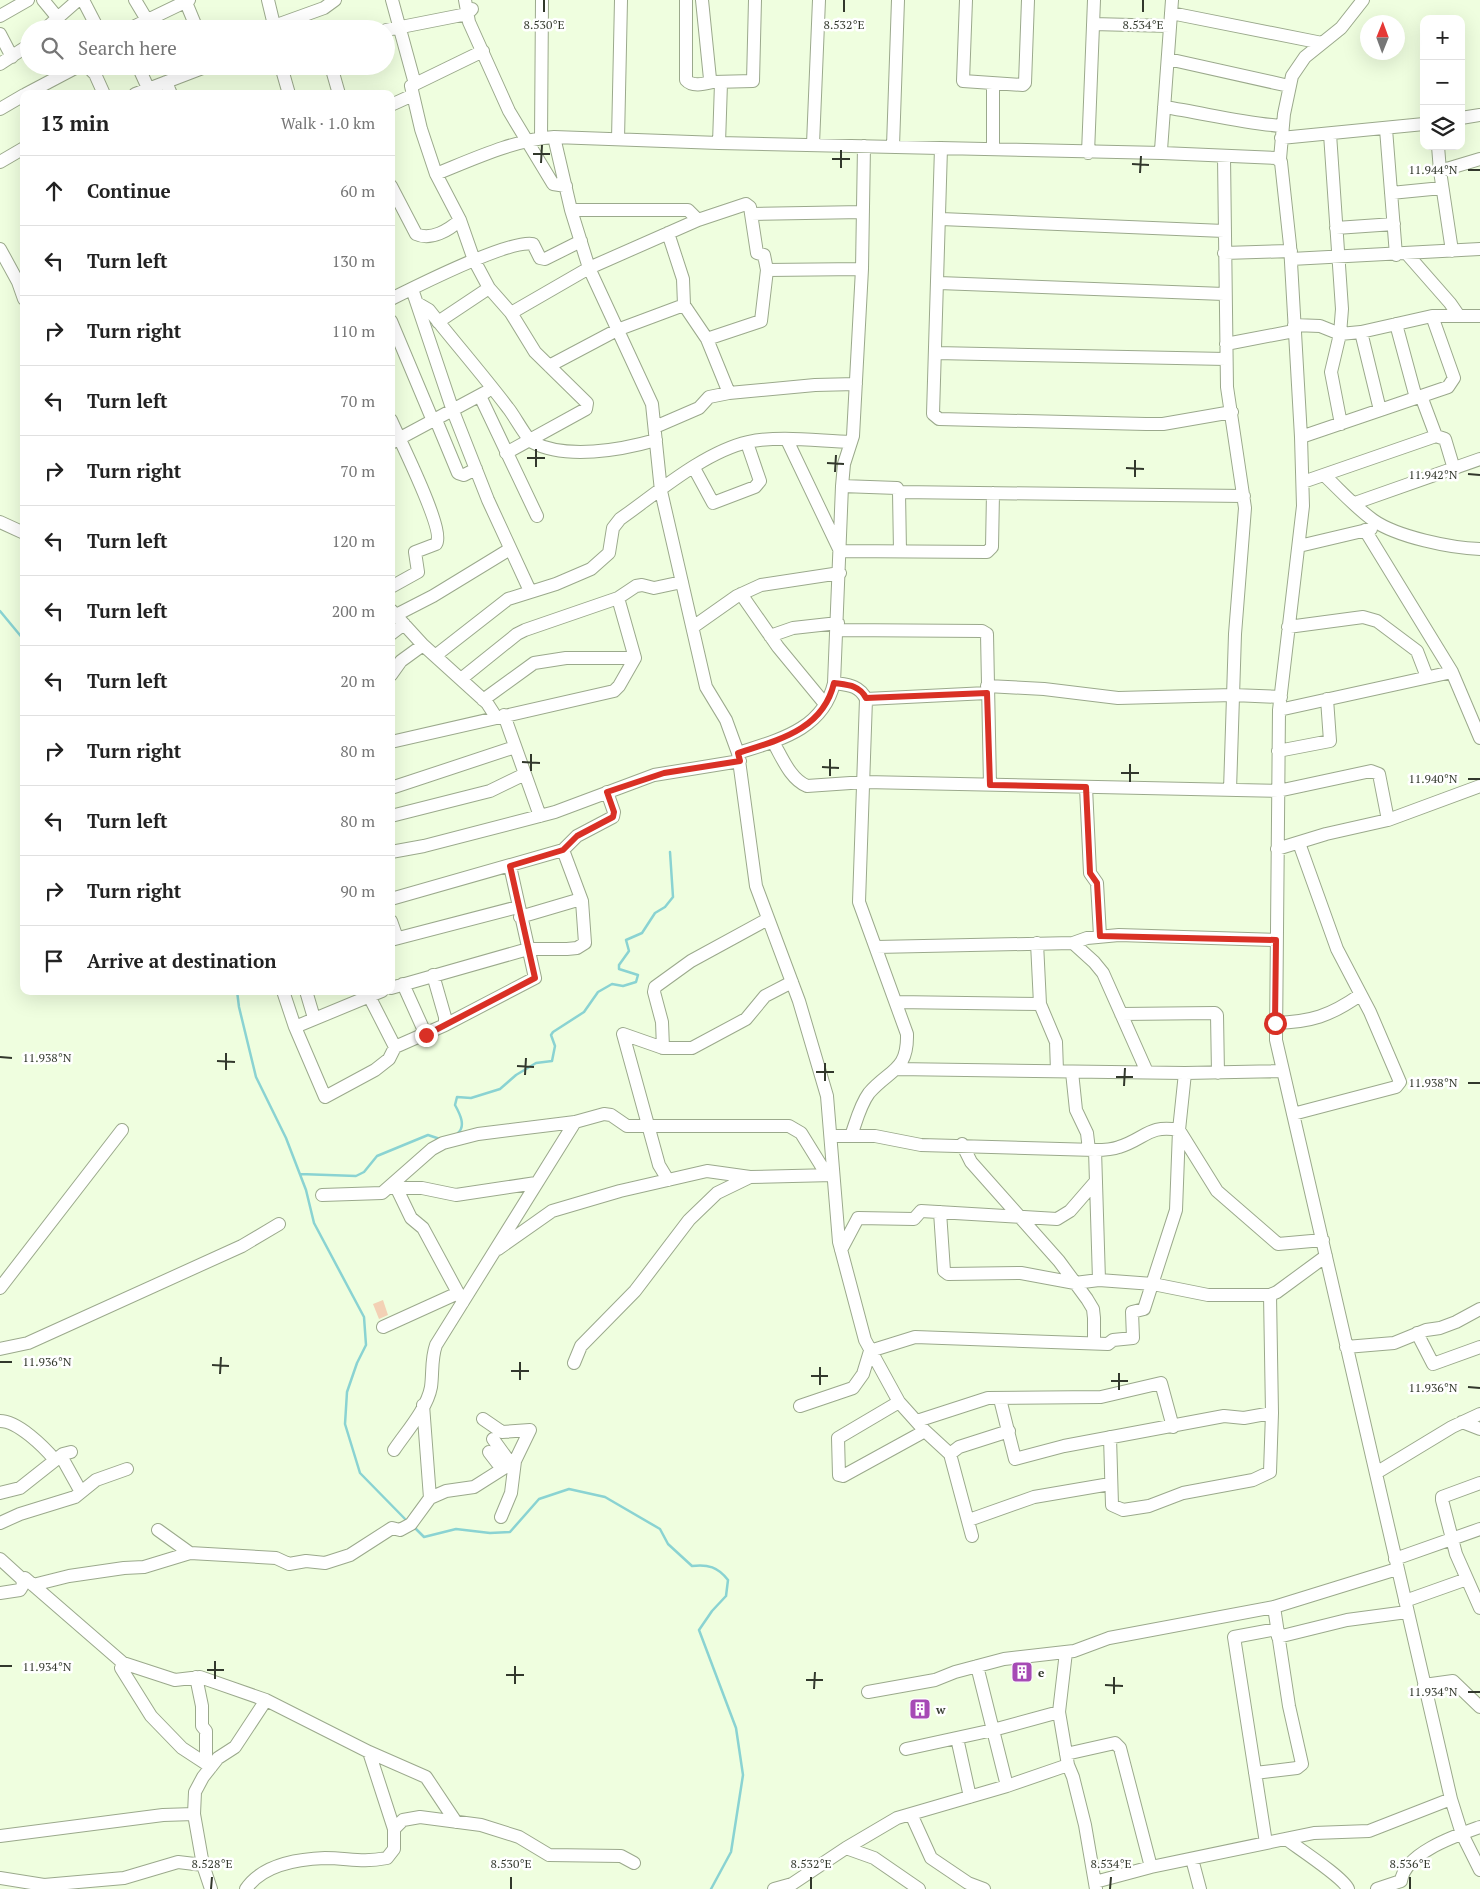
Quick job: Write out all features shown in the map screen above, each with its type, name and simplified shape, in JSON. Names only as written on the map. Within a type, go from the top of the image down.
[{"type":"street","points":[[0,16],[28,0]]},
{"type":"street","points":[[43,0],[57,17]]},
{"type":"street","points":[[54,20],[78,0]]},
{"type":"street","points":[[82,0],[93,20]]},
{"type":"street","points":[[136,0],[151,20]]},
{"type":"street","points":[[268,0],[273,20]]},
{"type":"street","points":[[293,20],[324,8],[335,0]]},
{"type":"street","points":[[392,0],[392,20]]},
{"type":"street","points":[[465,0],[467,14],[509,111],[535,140],[552,184],[566,186]]},
{"type":"street","points":[[395,28],[467,14],[474,7],[474,0]]},
{"type":"street","points":[[535,140],[542,0]]},
{"type":"street","points":[[618,139],[621,0]]},
{"type":"street","points":[[686,0],[686,80],[690,83],[702,84],[753,81],[755,0]]},
{"type":"street","points":[[702,0],[710,79],[717,83]]},
{"type":"street","points":[[813,144],[819,0]]},
{"type":"street","points":[[893,146],[898,0]]},
{"type":"street","points":[[966,0],[963,80],[965,83],[1023,85],[1025,83],[1028,0]]},
{"type":"street","points":[[1088,153],[1094,0]]},
{"type":"street","points":[[1162,154],[1172,0]]},
{"type":"street","points":[[1363,0],[1341,28],[1305,57],[1296,69],[1289,86],[1282,132],[1280,159],[1291,255],[1303,506],[1279,710],[1276,1040],[1451,1799],[1462,1834],[1480,1870]]},
{"type":"street","points":[[155,20],[187,1],[194,20]]},
{"type":"street","points":[[1093,24],[1171,19],[1322,43]]},
{"type":"street","points":[[0,34],[12,57]]},
{"type":"street","points":[[395,37],[414,89],[436,174],[460,220],[474,260],[489,288],[511,313],[530,345],[587,403],[586,409],[531,441],[506,453]]},
{"type":"street","points":[[0,64],[20,51]]},
{"type":"street","points":[[395,102],[414,89],[483,51]]},
{"type":"street","points":[[1168,59],[1289,86]]},
{"type":"street","points":[[33,90],[62,75]]},
{"type":"street","points":[[95,75],[102,90]]},
{"type":"street","points":[[142,75],[148,88]]},
{"type":"street","points":[[144,90],[166,82],[174,75]]},
{"type":"street","points":[[284,75],[288,90]]},
{"type":"street","points":[[334,75],[338,90]]},
{"type":"street","points":[[166,82],[169,90]]},
{"type":"street","points":[[717,83],[719,144]]},
{"type":"street","points":[[993,84],[993,150]]},
{"type":"street","points":[[0,109],[20,97]]},
{"type":"street","points":[[1164,107],[1282,132],[1330,134],[1420,125]]},
{"type":"street","points":[[1465,117],[1480,115]]},
{"type":"street","points":[[1386,129],[1394,224],[1402,255],[1450,303],[1458,316]]},
{"type":"street","points":[[1330,134],[1342,309],[1340,334],[1331,372],[1341,424]]},
{"type":"street","points":[[554,137],[571,210],[589,268],[652,404],[661,491],[706,687],[726,720],[739,757],[754,876],[792,982],[827,1096],[831,1136],[830,1175],[841,1250],[870,1351],[899,1402],[950,1454],[972,1536]]},
{"type":"street","points":[[436,174],[478,157],[535,140],[554,137],[719,144],[893,146],[1280,159]]},
{"type":"street","points":[[395,851],[424,846],[540,816],[664,773],[739,757],[795,734],[805,726],[831,697],[834,683],[838,627],[842,486],[844,464],[854,436],[862,269],[864,146]]},
{"type":"street","points":[[941,148],[941,219],[933,414],[940,419],[1163,424],[1232,412]]},
{"type":"street","points":[[0,162],[20,150]]},
{"type":"street","points":[[1438,150],[1452,251]]},
{"type":"street","points":[[1224,157],[1224,294],[1227,386],[1246,520],[1235,634],[1230,790]]},
{"type":"street","points":[[1440,170],[1480,159]]},
{"type":"street","points":[[1392,193],[1442,188]]},
{"type":"street","points":[[395,194],[416,234],[429,237],[444,231],[460,220]]},
{"type":"street","points":[[511,313],[589,268],[698,220],[746,204],[750,207],[757,253],[764,255],[767,270],[761,320],[707,339]]},
{"type":"street","points":[[571,210],[688,210],[698,220]]},
{"type":"street","points":[[751,214],[863,212]]},
{"type":"street","points":[[941,219],[1224,231]]},
{"type":"street","points":[[1336,228],[1394,224]]},
{"type":"street","points":[[668,233],[683,279],[684,305],[707,339],[728,393]]},
{"type":"street","points":[[395,296],[474,260],[530,243],[533,244],[540,258],[545,258],[581,241]]},
{"type":"street","points":[[0,249],[20,288]]},
{"type":"street","points":[[1224,253],[1402,255],[1480,249]]},
{"type":"street","points":[[767,270],[862,269]]},
{"type":"street","points":[[939,283],[1224,294]]},
{"type":"street","points":[[438,322],[489,288]]},
{"type":"street","points":[[412,289],[476,469],[530,591]]},
{"type":"street","points":[[417,304],[429,310],[531,441],[556,450],[577,451],[616,450],[656,440]]},
{"type":"street","points":[[549,366],[617,330],[684,305]]},
{"type":"street","points":[[1226,344],[1294,328],[1320,326],[1340,334],[1360,332],[1432,316],[1480,316]]},
{"type":"street","points":[[1301,437],[1448,386],[1454,378],[1432,316]]},
{"type":"street","points":[[1396,324],[1419,397],[1436,436]]},
{"type":"street","points":[[395,330],[458,473],[464,475],[476,469]]},
{"type":"street","points":[[1360,332],[1380,410]]},
{"type":"street","points":[[936,353],[1226,359]]},
{"type":"street","points":[[655,427],[699,408],[709,397],[728,393],[805,386],[856,384]]},
{"type":"street","points":[[395,585],[418,572],[415,552],[436,544],[439,538],[434,519],[417,477],[395,441],[492,389]]},
{"type":"street","points":[[480,396],[538,516]]},
{"type":"street","points":[[1303,482],[1436,436],[1445,439],[1454,469]]},
{"type":"street","points":[[435,656],[508,599],[556,584],[591,569],[605,559],[609,553],[613,528],[620,519],[694,468],[726,450],[747,443],[787,440],[851,442]]},
{"type":"street","points":[[787,440],[840,551]]},
{"type":"street","points":[[694,468],[713,503],[755,487],[760,481],[747,443]]},
{"type":"street","points":[[1355,503],[1480,459]]},
{"type":"street","points":[[1324,475],[1372,520],[1384,526],[1442,546],[1480,549]]},
{"type":"street","points":[[842,486],[891,486],[897,488],[899,492],[900,551]]},
{"type":"street","points":[[899,492],[1244,496]]},
{"type":"street","points":[[840,551],[987,552],[992,547],[993,493]]},
{"type":"street","points":[[0,522],[20,531]]},
{"type":"street","points":[[1298,546],[1384,526]]},
{"type":"street","points":[[1365,530],[1452,672],[1480,738]]},
{"type":"street","points":[[510,549],[397,616],[423,645],[500,716],[516,747],[540,816]]},
{"type":"street","points":[[693,627],[741,594],[761,585],[840,573]]},
{"type":"street","points":[[462,679],[517,634],[618,598],[636,586],[642,585],[654,588],[682,582]]},
{"type":"street","points":[[741,594],[770,636],[825,704]]},
{"type":"street","points":[[395,741],[614,691],[635,658],[618,598]]},
{"type":"street","points":[[1288,627],[1363,617],[1370,618],[1377,621],[1417,651],[1427,677]]},
{"type":"street","points":[[770,636],[793,628],[838,627],[982,631],[987,634],[990,785]]},
{"type":"street","points":[[395,669],[401,661],[423,645]]},
{"type":"street","points":[[483,700],[534,663],[566,658],[635,658]]},
{"type":"street","points":[[1279,710],[1452,672]]},
{"type":"street","points":[[834,683],[852,686],[860,690],[866,698],[860,902],[907,1034],[907,1051],[904,1060],[863,1103],[851,1136]]},
{"type":"street","points":[[866,698],[987,689],[1044,689],[1118,698],[1233,695],[1281,697]]},
{"type":"street","points":[[1278,751],[1330,741],[1332,738],[1327,699]]},
{"type":"street","points":[[773,742],[800,783],[807,786],[864,782],[1278,791],[1375,772],[1379,774],[1388,820]]},
{"type":"street","points":[[395,787],[516,747]]},
{"type":"street","points":[[395,815],[490,791],[525,774]]},
{"type":"street","points":[[1277,849],[1388,820],[1480,786]]},
{"type":"street","points":[[1086,787],[1090,873],[1097,883],[1100,936]]},
{"type":"street","points":[[395,898],[563,850],[577,836],[613,817],[614,812],[607,792]]},
{"type":"street","points":[[1293,1114],[1398,1086],[1400,1082],[1370,1012],[1337,949],[1299,843]]},
{"type":"street","points":[[426,1035],[397,986],[528,949],[577,948],[584,943],[580,899],[563,850]]},
{"type":"street","points":[[284,995],[295,1027],[326,1097],[375,1070],[389,1059],[395,1048],[426,1035],[535,978],[510,866]]},
{"type":"street","points":[[395,939],[580,899]]},
{"type":"street","points":[[663,1048],[664,1030],[654,987],[691,961],[768,919]]},
{"type":"street","points":[[876,947],[1073,943],[1100,936],[1276,940]]},
{"type":"street","points":[[1073,943],[1103,973],[1147,1072]]},
{"type":"street","points":[[1037,944],[1040,1004],[1056,1042],[1057,1071]]},
{"type":"street","points":[[433,975],[445,1017],[445,1025]]},
{"type":"street","points":[[668,1180],[659,1165],[622,1036],[626,1034],[642,1042],[663,1048],[684,1049],[697,1046],[746,1019],[765,996],[792,982]]},
{"type":"street","points":[[307,995],[314,1018]]},
{"type":"street","points":[[295,1027],[370,995]]},
{"type":"street","points":[[376,995],[395,1048]]},
{"type":"street","points":[[1275,1023],[1302,1022],[1321,1018],[1360,995]]},
{"type":"street","points":[[896,1002],[1040,1004]]},
{"type":"street","points":[[1121,1014],[1215,1013],[1217,1015],[1218,1073]]},
{"type":"street","points":[[896,1069],[1185,1073],[1283,1070]]},
{"type":"street","points":[[1072,1072],[1076,1110],[1087,1133],[1092,1150],[1096,1181],[1100,1280]]},
{"type":"street","points":[[870,1351],[915,1337],[1108,1344],[1113,1340],[1133,1338],[1132,1312],[1144,1309],[1176,1210],[1179,1130],[1185,1073]]},
{"type":"street","points":[[394,1189],[425,1154],[443,1143],[478,1134],[575,1122],[611,1115],[627,1126],[790,1126],[801,1133],[830,1175]]},
{"type":"street","points":[[394,1450],[423,1405],[431,1386],[432,1362],[436,1345],[460,1298],[494,1251],[575,1122]]},
{"type":"street","points":[[831,1136],[882,1137],[921,1145],[962,1144],[1092,1150],[1120,1147],[1156,1129],[1165,1127],[1179,1130],[1217,1191],[1275,1242],[1281,1244],[1323,1240]]},
{"type":"street","points":[[0,1288],[122,1130]]},
{"type":"street","points":[[962,1144],[966,1154],[1019,1218],[1059,1261],[1093,1308],[1094,1343]]},
{"type":"street","points":[[494,1251],[552,1211],[620,1191],[707,1171],[750,1177],[830,1175]]},
{"type":"street","points":[[574,1363],[581,1346],[635,1291],[689,1220],[717,1193],[750,1177]]},
{"type":"street","points":[[841,1250],[858,1218],[914,1219],[921,1211],[1057,1219],[1062,1217],[1096,1181]]},
{"type":"street","points":[[322,1195],[422,1188],[456,1195],[536,1183]]},
{"type":"street","points":[[394,1189],[411,1218],[423,1228],[460,1298]]},
{"type":"street","points":[[940,1212],[945,1273],[1021,1273],[1076,1284],[1100,1280],[1153,1284],[1208,1295],[1270,1295],[1277,1292],[1326,1256]]},
{"type":"street","points":[[0,1349],[28,1343],[242,1246],[279,1224]]},
{"type":"street","points":[[1110,1436],[1112,1505],[1124,1510],[1149,1506],[1183,1493],[1266,1476],[1272,1467],[1270,1295]]},
{"type":"street","points":[[383,1327],[460,1298]]},
{"type":"street","points":[[1346,1344],[1394,1343],[1417,1333],[1440,1328],[1480,1309]]},
{"type":"street","points":[[1417,1333],[1433,1364],[1479,1350]]},
{"type":"street","points":[[800,1406],[853,1388],[863,1374],[870,1351]]},
{"type":"street","points":[[899,1402],[838,1438],[839,1475],[843,1476],[921,1426],[988,1398],[1000,1400],[1102,1397],[1161,1383],[1173,1427]]},
{"type":"street","points":[[1000,1400],[1016,1459],[1110,1436],[1173,1427],[1224,1416],[1244,1418],[1272,1413]]},
{"type":"street","points":[[423,1405],[430,1498]]},
{"type":"street","points":[[1376,1473],[1462,1422],[1480,1414]]},
{"type":"street","points":[[0,1593],[20,1590],[27,1582],[124,1568],[144,1567],[190,1553],[276,1558],[289,1564],[306,1560],[326,1563],[350,1555],[392,1528],[400,1530],[411,1524],[430,1498],[446,1490],[474,1487],[509,1465],[530,1430],[502,1432],[483,1419]]},
{"type":"street","points":[[0,1421],[9,1421],[62,1456],[80,1492]]},
{"type":"street","points":[[1462,1422],[1480,1429]]},
{"type":"street","points":[[950,1454],[959,1447],[1009,1431]]},
{"type":"street","points":[[493,1439],[509,1465],[511,1494],[501,1517]]},
{"type":"street","points":[[489,1452],[509,1465]]},
{"type":"street","points":[[0,1493],[20,1488],[62,1456]]},
{"type":"street","points":[[0,1523],[20,1514],[75,1497],[96,1480],[127,1468]]},
{"type":"street","points":[[1480,1483],[1442,1497],[1453,1540],[1472,1582],[1480,1607]]},
{"type":"street","points":[[969,1520],[1034,1497],[1110,1484]]},
{"type":"street","points":[[868,1692],[935,1680],[977,1666],[1018,1656],[1066,1652],[1109,1638],[1274,1607],[1396,1564],[1480,1529]]},
{"type":"street","points":[[158,1530],[190,1553]]},
{"type":"street","points":[[0,1559],[123,1663],[175,1680],[200,1677],[266,1700],[369,1752],[426,1777],[456,1822]]},
{"type":"street","points":[[1266,1843],[1234,1637],[1278,1633],[1406,1607],[1472,1582]]},
{"type":"street","points":[[1255,1773],[1297,1768],[1302,1764],[1289,1706],[1274,1607]]},
{"type":"street","points":[[1066,1652],[1059,1712],[1067,1759],[1085,1825],[1096,1886],[1151,1867],[1314,1833],[1368,1832],[1451,1799]]},
{"type":"street","points":[[123,1663],[121,1668],[151,1716],[182,1748],[211,1767]]},
{"type":"street","points":[[977,1666],[1007,1786]]},
{"type":"street","points":[[196,1677],[202,1706],[202,1726],[206,1731],[206,1758],[211,1767]]},
{"type":"street","points":[[1424,1684],[1453,1681],[1480,1707]]},
{"type":"street","points":[[211,1889],[203,1865],[194,1814],[195,1792],[218,1758],[235,1747],[266,1700]]},
{"type":"street","points":[[906,1748],[993,1730],[1059,1712]]},
{"type":"street","points":[[957,1738],[970,1797]]},
{"type":"street","points":[[774,1889],[792,1884],[886,1824],[911,1814],[1007,1786],[1067,1759],[1115,1743],[1120,1748],[1151,1867]]},
{"type":"street","points":[[246,1889],[260,1874],[272,1868],[295,1862],[326,1858],[368,1862],[386,1858],[394,1849],[396,1824],[369,1752]]},
{"type":"street","points":[[0,1836],[163,1815],[194,1814]]},
{"type":"street","points":[[911,1814],[931,1858],[968,1883],[982,1888]]},
{"type":"street","points":[[396,1824],[420,1817],[481,1825],[519,1837],[549,1855],[621,1856],[634,1863]]},
{"type":"street","points":[[1377,1889],[1401,1881],[1402,1872],[1408,1864],[1424,1852],[1480,1827]]},
{"type":"street","points":[[1286,1839],[1336,1876],[1348,1889]]},
{"type":"street","points":[[846,1848],[874,1858],[919,1889]]},
{"type":"street","points":[[1192,1858],[1200,1889]]},
{"type":"street","points":[[0,1878],[44,1885],[124,1878],[178,1862],[203,1865]]},
{"type":"street","points":[[961,1889],[982,1888]]},
{"type":"shaded area","points":[[383,1300],[388,1315],[379,1319],[373,1304]]},
{"type":"waterway","points":[[0,611],[20,635]]},
{"type":"waterway","points":[[458,1133],[462,1123],[455,1105],[457,1097],[471,1098],[500,1089],[516,1075],[536,1063],[552,1061],[555,1046],[551,1035],[553,1032],[584,1012],[598,992],[612,984],[623,986],[636,982],[638,975],[619,969],[619,965],[629,951],[626,940],[642,933],[655,913],[665,907],[673,897],[670,852]]},
{"type":"waterway","points":[[238,995],[256,1077],[286,1138],[306,1190],[314,1223],[364,1317],[366,1345],[357,1363],[347,1392],[345,1424],[360,1473],[408,1522]]},
{"type":"waterway","points":[[300,1174],[356,1176],[364,1172],[377,1156],[428,1135],[440,1139]]},
{"type":"waterway","points":[[414,1527],[424,1537],[456,1529],[490,1533],[510,1532],[539,1499],[569,1489],[605,1497],[660,1529],[668,1544],[692,1566],[712,1567],[728,1580],[726,1596],[712,1611],[699,1630],[736,1728],[743,1775],[731,1852],[711,1889]]},
{"type":"place","name":"e","points":[[1022,1672]]},
{"type":"place","name":"w","points":[[920,1709]]},
{"type":"route","points":[[426,1035],[535,978],[510,866],[563,850],[577,836],[613,817],[614,812],[607,792],[664,773],[740,761],[738,753],[795,734],[805,726],[831,697],[834,683],[852,686],[860,690],[866,698],[987,693],[990,785],[1086,787],[1090,873],[1097,883],[1100,936],[1276,940],[1275,1023]]}]
